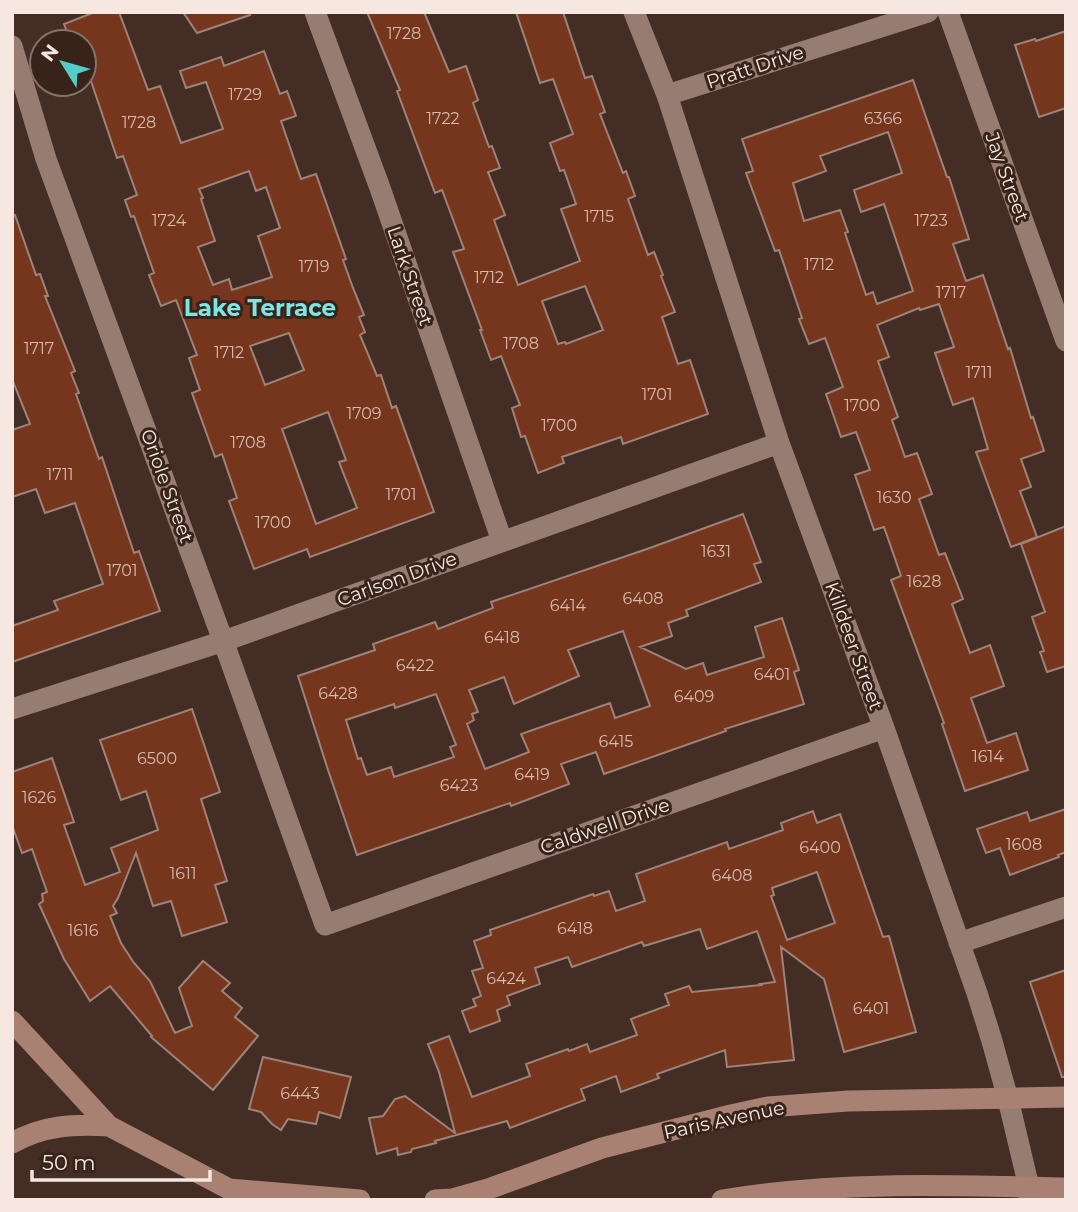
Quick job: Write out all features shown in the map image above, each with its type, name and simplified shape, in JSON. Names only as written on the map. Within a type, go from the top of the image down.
[{"type":"street","name":"Lark Street","points":[[315,12],[380,188],[502,541]]},
{"type":"street","points":[[634,12],[667,95]]},
{"type":"street","name":"Pratt Drive","points":[[667,95],[928,12]]},
{"type":"street","name":"Jay Street","points":[[948,12],[1057,290],[1066,341]]},
{"type":"street","name":"Oriole Street","points":[[12,46],[46,159],[325,925]]},
{"type":"street","name":"Killdeer Street","points":[[667,95],[779,443],[884,728],[992,1041],[1029,1194]]},
{"type":"street","name":"Carlson Drive","points":[[12,709],[223,641],[779,443]]},
{"type":"street","name":"Caldwell Drive","points":[[325,925],[884,728]]},
{"type":"street","points":[[959,943],[1066,907]]},
{"type":"street","points":[[12,1021],[109,1126],[236,1194],[359,1200]]},
{"type":"street","name":"Paris Avenue","points":[[435,1200],[452,1199],[491,1188],[602,1147],[768,1107],[848,1101],[1066,1097]]},
{"type":"street","points":[[12,1143],[64,1126],[109,1126]]},
{"type":"street","points":[[722,1200],[845,1187],[892,1185],[1029,1194],[1066,1188]]},
{"type":"building","points":[[95,12],[119,12],[148,90],[160,86],[181,143],[223,129],[206,82],[186,88],[180,71],[221,57],[224,66],[264,51],[280,94],[287,91],[296,116],[281,121],[301,179],[316,174],[346,259],[343,260],[364,315],[359,317],[365,332],[360,335],[377,376],[381,375],[392,408],[396,406],[434,512],[310,557],[307,549],[254,569],[229,501],[237,498],[222,454],[215,457],[192,393],[200,390],[189,358],[197,355],[176,300],[161,306],[149,275],[154,273],[134,216],[131,217],[125,200],[137,195],[123,156],[117,158],[97,98],[98,28],[66,28],[64,24]],"holes":[[[249,171],[256,191],[266,187],[280,228],[258,236],[272,277],[232,290],[229,279],[213,285],[198,247],[215,241],[199,189]],[[289,333],[304,370],[265,385],[250,346]],[[328,412],[346,460],[339,462],[357,508],[316,524],[282,429]]]},
{"type":"building","points":[[183,12],[249,12],[250,15],[197,33]]},
{"type":"building","points":[[367,12],[424,12],[449,72],[466,66],[478,100],[473,103],[489,147],[492,146],[500,168],[488,172],[505,215],[494,220],[518,285],[580,261],[561,209],[576,204],[564,170],[560,171],[550,143],[573,134],[553,79],[540,83],[516,12],[563,12],[585,78],[592,76],[605,112],[600,114],[635,196],[628,199],[648,255],[654,252],[663,275],[661,276],[675,312],[662,317],[678,364],[690,360],[708,414],[623,444],[621,437],[562,457],[564,463],[538,473],[525,436],[521,437],[512,408],[520,405],[501,356],[491,360],[453,252],[464,249],[442,190],[435,193],[397,91],[400,90]],"holes":[[[585,286],[603,330],[566,344],[558,344],[542,301]]]},
{"type":"building","points":[[1066,31],[1066,108],[1039,117],[1015,45]]},
{"type":"building","points":[[913,80],[969,239],[953,244],[966,281],[983,275],[1044,451],[1021,459],[1031,487],[1020,491],[1037,537],[1011,547],[976,452],[988,449],[973,398],[953,405],[935,353],[954,347],[939,304],[920,310],[919,308],[877,325],[889,357],[878,361],[898,417],[892,420],[905,457],[917,453],[932,494],[919,499],[939,555],[945,553],[963,599],[952,604],[970,653],[990,645],[1004,686],[971,698],[987,743],[1016,733],[1028,770],[965,791],[942,724],[944,723],[891,580],[901,576],[884,527],[874,530],[855,475],[870,470],[856,432],[841,437],[826,394],[843,387],[825,338],[809,344],[779,250],[775,251],[746,173],[753,171],[742,139]],"holes":[[[888,132],[902,173],[854,190],[861,212],[884,204],[913,291],[877,304],[873,292],[866,295],[840,210],[804,221],[793,183],[826,171],[820,156]]]},
{"type":"building","points":[[15,215],[36,275],[40,274],[48,296],[45,296],[75,371],[71,373],[79,393],[76,394],[99,459],[102,457],[134,553],[139,551],[160,611],[12,662],[12,626],[58,610],[54,601],[103,584],[75,503],[45,513],[36,489],[12,497],[12,430],[30,424],[12,379],[12,216]]},
{"type":"building","points":[[743,514],[761,562],[754,564],[761,582],[686,610],[688,616],[668,623],[672,636],[640,647],[686,669],[703,663],[707,675],[764,657],[755,627],[782,618],[799,670],[794,672],[804,704],[725,729],[726,731],[604,774],[596,752],[561,764],[569,784],[511,806],[510,803],[357,855],[298,676],[375,650],[373,644],[435,622],[438,629],[493,608],[491,602]],"holes":[[[623,631],[650,706],[615,718],[610,703],[521,734],[529,752],[485,769],[467,724],[474,720],[472,714],[478,712],[469,690],[504,677],[514,704],[579,676],[568,650]],[[436,694],[456,745],[450,747],[454,757],[394,777],[391,767],[367,775],[361,758],[358,759],[346,720]]]},
{"type":"building","points":[[1066,526],[1066,666],[1047,672],[1040,652],[1044,651],[1032,617],[1045,612],[1021,544]]},
{"type":"building","points":[[192,709],[220,792],[201,799],[227,881],[215,885],[227,922],[182,936],[171,901],[153,906],[136,853],[113,906],[117,913],[110,916],[121,943],[150,981],[175,1033],[192,1026],[179,988],[203,961],[230,983],[222,991],[242,1008],[235,1017],[258,1036],[213,1090],[151,1037],[110,986],[90,1001],[64,959],[39,904],[43,901],[42,894],[47,892],[32,849],[22,853],[12,825],[12,772],[52,758],[74,822],[64,825],[85,885],[120,872],[111,848],[158,830],[146,791],[121,800],[100,740]]},
{"type":"building","points":[[1066,809],[1066,852],[1058,855],[1059,857],[1010,875],[1000,848],[986,853],[977,829],[1027,812],[1030,821]]},
{"type":"building","points":[[813,811],[817,823],[840,814],[883,937],[889,936],[916,1032],[844,1052],[824,979],[781,947],[794,1060],[727,1067],[725,1050],[657,1074],[659,1078],[621,1092],[616,1076],[581,1089],[585,1100],[510,1128],[507,1121],[435,1141],[436,1143],[412,1149],[411,1152],[398,1155],[397,1148],[377,1154],[369,1118],[383,1116],[395,1099],[405,1096],[455,1133],[439,1072],[428,1044],[449,1036],[472,1097],[530,1076],[526,1064],[587,1044],[590,1052],[637,1035],[631,1019],[669,1005],[665,994],[689,986],[692,992],[775,982],[757,931],[707,949],[700,929],[644,946],[642,942],[572,967],[568,957],[535,968],[540,984],[507,996],[510,1005],[497,1010],[500,1021],[470,1032],[462,1011],[476,1006],[473,999],[481,996],[472,971],[483,968],[474,941],[491,935],[490,930],[593,894],[594,896],[609,891],[616,911],[645,901],[636,874],[727,842],[729,849],[783,830],[781,823]],"holes":[[[817,872],[835,923],[787,940],[771,896],[774,895],[772,888]]]},
{"type":"building","points":[[1066,970],[1066,1077],[1062,1077],[1030,982]]},
{"type":"building","points":[[263,1057],[351,1077],[340,1118],[319,1112],[316,1124],[288,1119],[281,1130],[261,1112],[249,1109]]},
{"type":"district","name":"Lake Terrace","points":[[260,308]]}]
